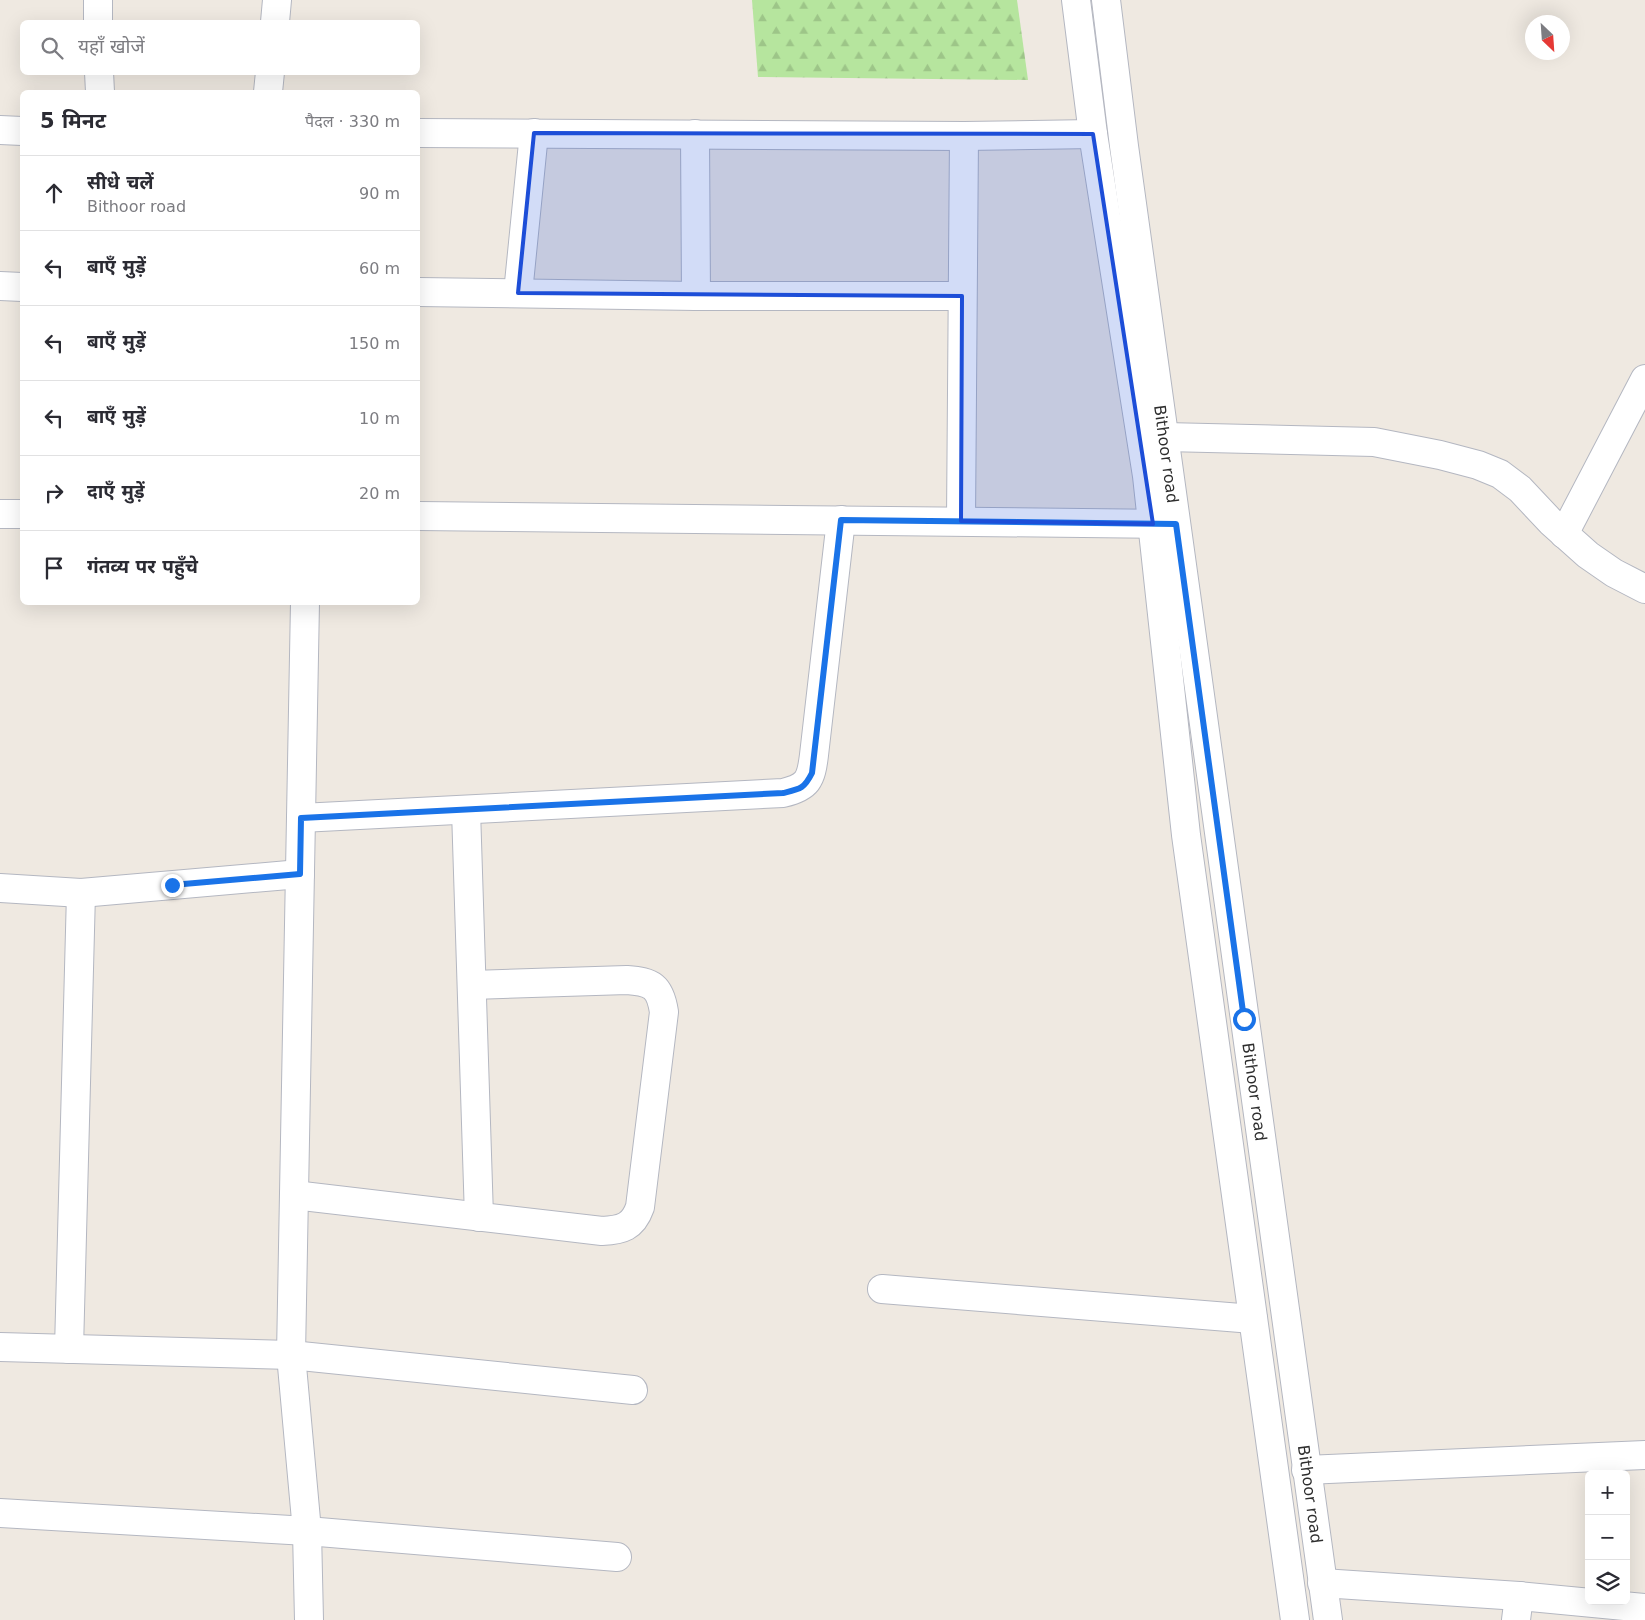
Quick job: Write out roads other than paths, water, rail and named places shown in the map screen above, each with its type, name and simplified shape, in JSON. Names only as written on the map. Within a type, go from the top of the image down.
[{"type":"street","points":[[98,0],[98,20]]},
{"type":"street","points":[[275,20],[277,0]]},
{"type":"street","points":[[1076,0],[1093,134],[1148,476],[1165,524],[1186,835],[1295,1620]]},
{"type":"street","name":"Bithoor road","points":[[1106,0],[1124,146],[1165,437],[1165,524],[1328,1620]]},
{"type":"street","points":[[99,75],[100,90]]},
{"type":"street","points":[[268,90],[270,75]]},
{"type":"street","points":[[0,130],[20,131]]},
{"type":"street","points":[[420,133],[964,136],[1093,134]]},
{"type":"street","points":[[518,294],[534,133]]},
{"type":"street","points":[[695,134],[696,296]]},
{"type":"street","points":[[961,521],[964,136]]},
{"type":"street","points":[[0,286],[20,287]]},
{"type":"street","points":[[420,292],[696,296],[962,296]]},
{"type":"street","points":[[1564,534],[1645,380]]},
{"type":"street","points":[[1165,437],[1374,442],[1440,455],[1478,465],[1500,474],[1520,489],[1564,534],[1588,555],[1608,569],[1645,589]]},
{"type":"street","points":[[0,514],[20,514]]},
{"type":"street","points":[[420,516],[1165,524]]},
{"type":"street","points":[[301,818],[783,793],[806,785],[812,773],[841,520]]},
{"type":"street","points":[[305,605],[290,1355],[307,1531],[309,1620]]},
{"type":"street","points":[[466,810],[479,1216]]},
{"type":"street","points":[[0,888],[81,892],[300,874]]},
{"type":"street","points":[[69,1349],[81,892]]},
{"type":"street","points":[[294,1195],[602,1231],[620,1229],[633,1221],[640,1207],[664,1012],[662,998],[655,987],[644,981],[627,980],[472,985]]},
{"type":"street","points":[[882,1289],[1253,1319]]},
{"type":"street","points":[[0,1346],[290,1355],[633,1390]]},
{"type":"street","points":[[1306,1470],[1645,1456]]},
{"type":"street","points":[[0,1513],[307,1531],[617,1557]]},
{"type":"street","points":[[1322,1583],[1517,1608],[1645,1608]]}]
